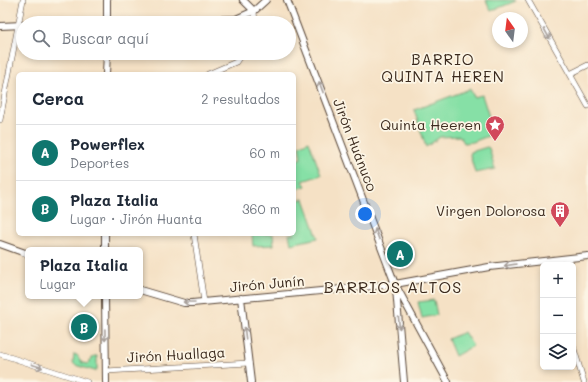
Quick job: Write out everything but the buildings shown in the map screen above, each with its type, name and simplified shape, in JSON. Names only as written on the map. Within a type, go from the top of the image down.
[{"type":"street","points":[[21,16],[23,0]]},
{"type":"street","points":[[107,0],[107,16]]},
{"type":"street","points":[[243,0],[254,11],[254,16]]},
{"type":"street","points":[[243,16],[254,11],[266,0]]},
{"type":"street","name":"Jirón Huánuco","points":[[287,0],[293,16]]},
{"type":"street","points":[[528,0],[588,106]]},
{"type":"street","name":"Jirón Huánuco","points":[[296,24],[395,284],[448,382]]},
{"type":"street","points":[[0,26],[16,25]]},
{"type":"street","points":[[0,120],[16,44]]},
{"type":"street","points":[[106,72],[107,60]]},
{"type":"street","points":[[213,72],[236,62],[237,60]]},
{"type":"street","points":[[570,74],[588,65]]},
{"type":"street","points":[[105,236],[105,247]]},
{"type":"street","points":[[194,236],[204,302]]},
{"type":"street","points":[[0,244],[25,253]]},
{"type":"street","name":"Jirón Junín","points":[[555,262],[588,256]]},
{"type":"street","name":"Jirón Junín","points":[[143,291],[184,303],[204,302],[395,284],[491,267],[540,264]]},
{"type":"street","points":[[395,284],[404,382]]},
{"type":"street","points":[[241,298],[250,382]]},
{"type":"street","points":[[105,299],[106,382]]},
{"type":"street","points":[[0,354],[87,382]]},
{"type":"street","points":[[576,356],[584,382]]},
{"type":"street","name":"Jirón Huallaga","points":[[106,371],[249,363]]},
{"type":"green space","points":[[486,0],[515,0],[516,1],[491,11]]},
{"type":"green space","points":[[470,89],[474,97],[482,95],[491,123],[488,136],[473,142],[464,143],[460,136],[440,137],[426,147],[414,110]]},
{"type":"green space","points":[[309,141],[321,175],[303,181],[306,186],[296,189],[296,161],[301,158],[299,146]]},
{"type":"green space","points":[[487,147],[489,148],[495,169],[475,173],[470,155],[471,152]]},
{"type":"green space","points":[[304,199],[318,238],[291,244],[289,236],[296,236],[296,200]]},
{"type":"green space","points":[[252,236],[273,236],[274,245],[253,246]]},
{"type":"green space","points":[[434,300],[437,315],[422,318],[418,302]]},
{"type":"green space","points":[[464,332],[473,346],[455,356],[448,339]]},
{"type":"green space","points":[[74,354],[77,355],[82,363],[88,364],[94,356],[97,356],[97,370],[95,371],[75,365],[73,363]]},
{"type":"place","name":"Quinta Heeren","points":[[495,142]]},
{"type":"place","name":"Virgen Dolorosa","points":[[560,228]]},
{"type":"place","name":"Powerflex","points":[[400,254]]},
{"type":"place","name":"Plaza Italia","points":[[84,327]]},
{"type":"district","name":"BARRIO QUINTA HEREN","points":[[443,68]]},
{"type":"district","name":"BARRIOS ALTOS","points":[[393,287]]}]
